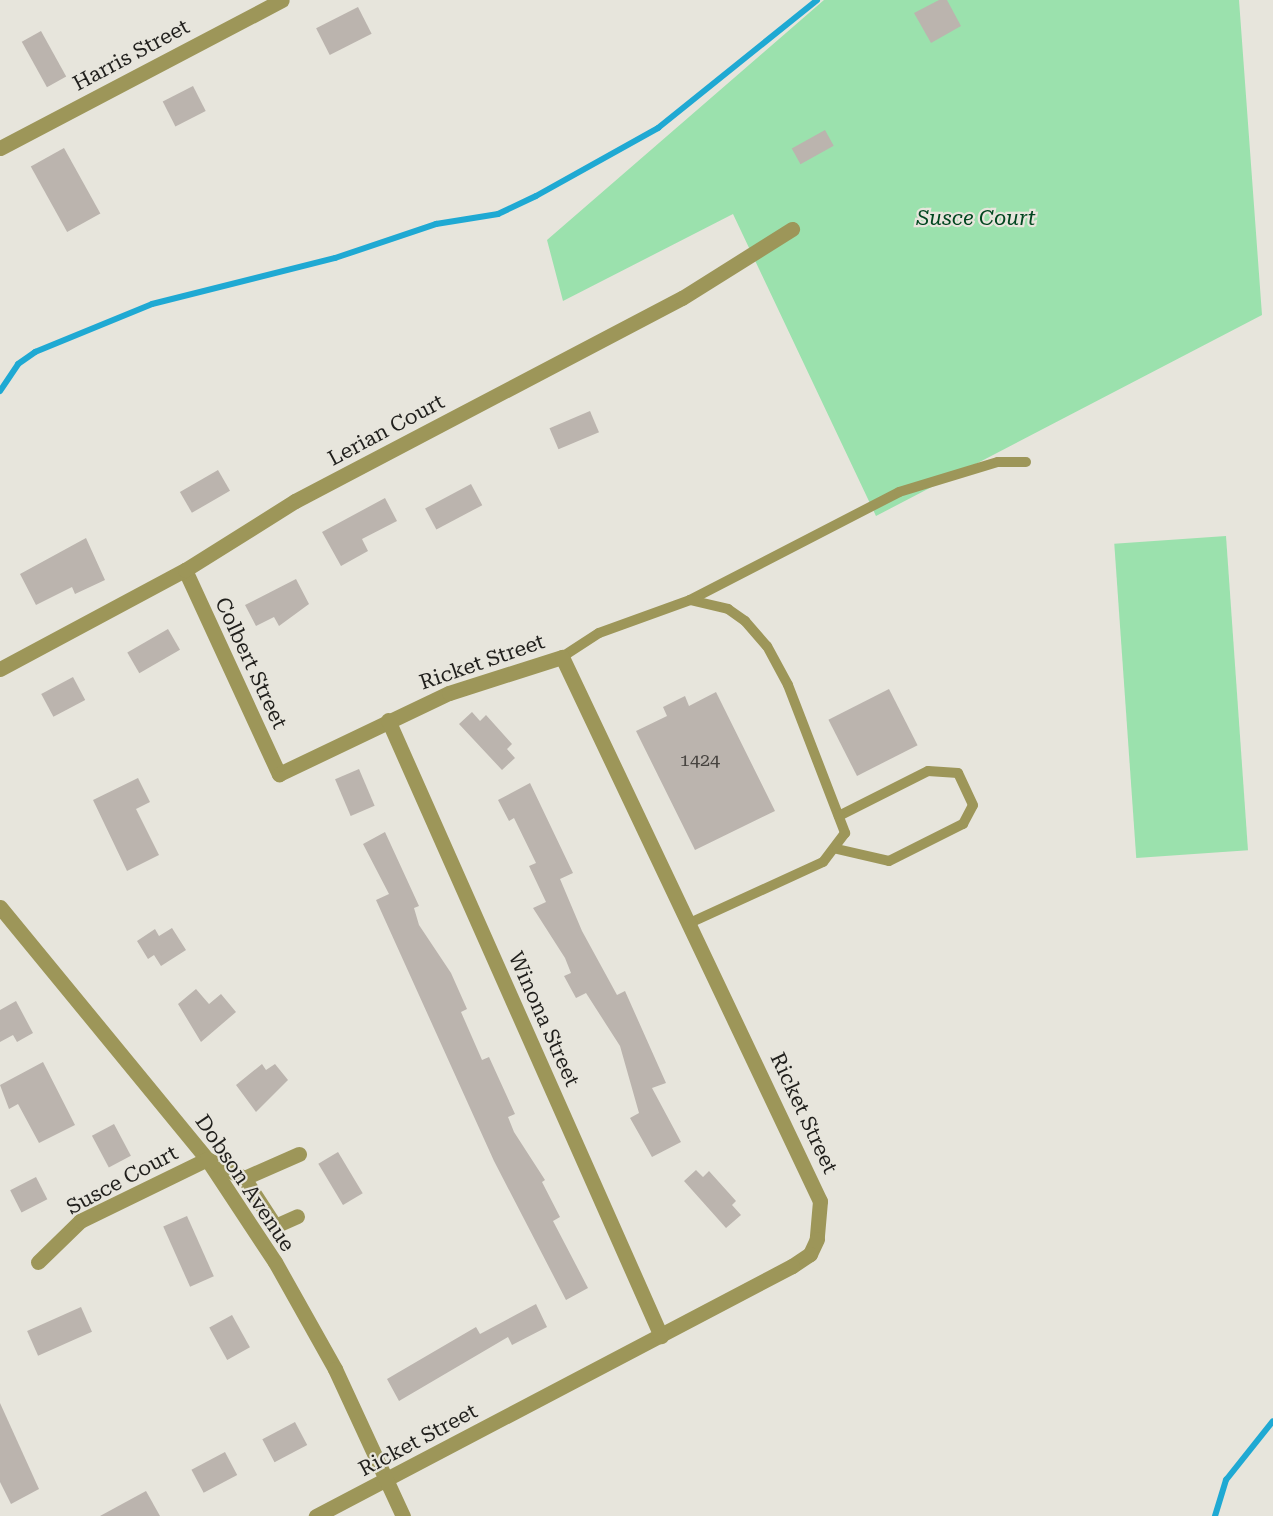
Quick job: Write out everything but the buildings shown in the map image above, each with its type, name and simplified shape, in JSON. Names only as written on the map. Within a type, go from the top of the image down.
[{"type":"street","name":"Harris Street","points":[[0,148],[282,0]]},
{"type":"street","name":"Lerian Court","points":[[0,669],[184,570],[296,501],[682,298],[792,229]]},
{"type":"street","name":"Colbert Street","points":[[184,570],[279,774]]},
{"type":"street","name":"Ricket Street","points":[[279,774],[388,720],[486,679],[562,657],[812,1176],[822,1219],[810,1254],[661,1336],[316,1516]]},
{"type":"street","name":"Winona Street","points":[[388,720],[661,1336]]},
{"type":"street","name":"Dobson Avenue","points":[[0,907],[207,1159],[324,1350],[403,1516]]},
{"type":"street","points":[[297,1216],[275,1226],[244,1178],[299,1154]]},
{"type":"street","name":"Susce Court","points":[[38,1262],[80,1221],[207,1159],[244,1178]]},
{"type":"lane","points":[[562,657],[599,633],[690,600],[899,492],[998,462],[1026,462]]},
{"type":"lane","points":[[690,600],[728,609],[767,646],[845,833],[837,849],[823,862],[690,923]]},
{"type":"lane","points":[[837,849],[889,861],[963,824],[973,804],[958,773],[928,771],[839,816]]},
{"type":"green space","name":"Susce Court","points":[[824,0],[1239,0],[1262,315],[876,516],[733,214],[563,301],[547,240]]},
{"type":"green space","points":[[1226,536],[1248,850],[1136,858],[1114,544]]},
{"type":"waterway","points":[[0,391],[18,364],[35,352],[152,304],[335,258],[436,224],[498,214],[536,196],[658,128],[817,0]]},
{"type":"waterway","points":[[1215,1516],[1226,1480],[1273,1421]]}]
